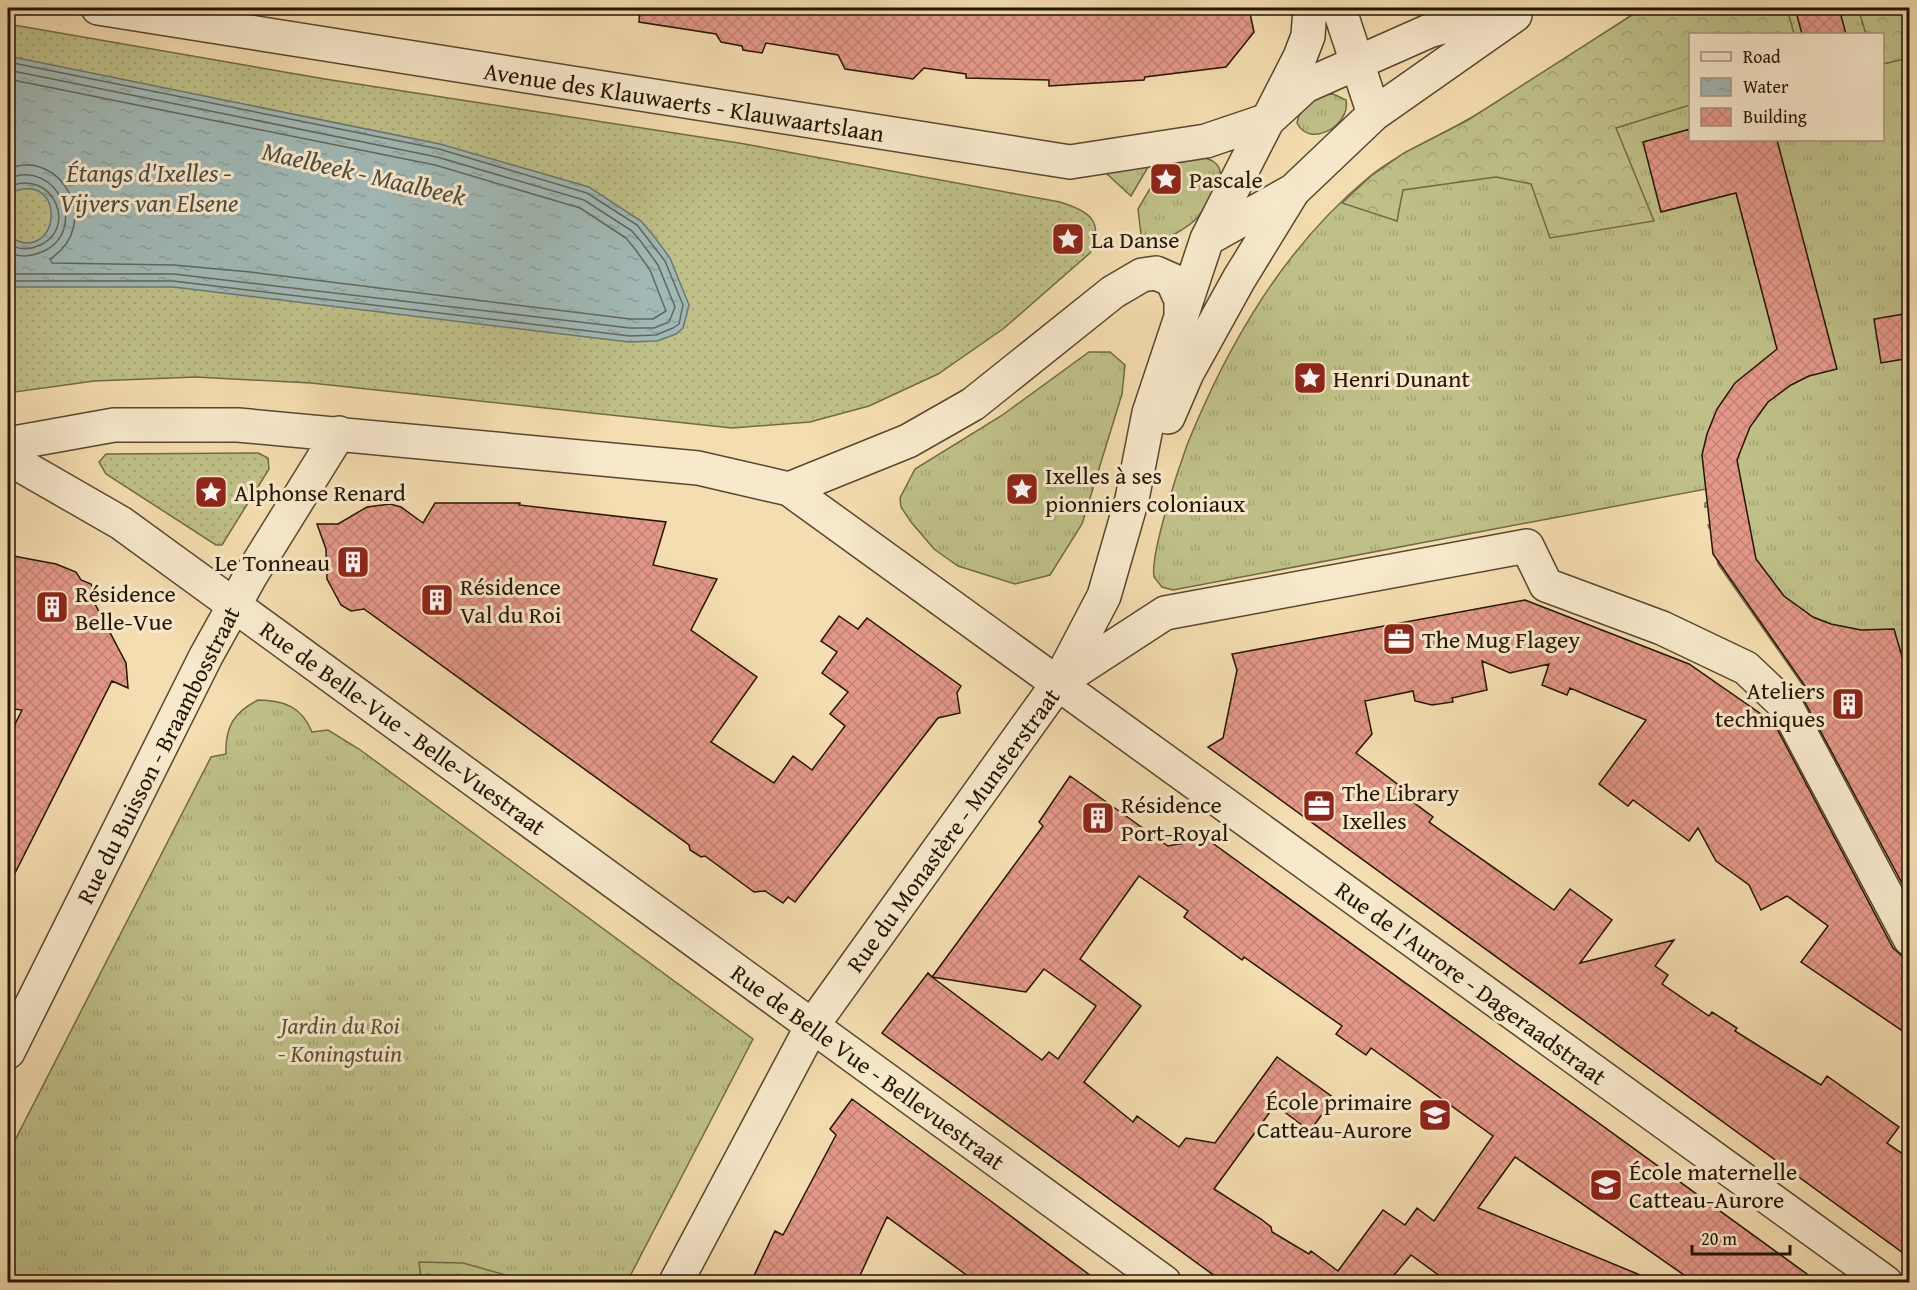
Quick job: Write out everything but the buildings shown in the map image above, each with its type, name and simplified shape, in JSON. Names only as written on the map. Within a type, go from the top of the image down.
[{"type":"street","name":"Avenue des Klauwaerts - Klauwaartslaan","points":[[98,8],[1070,162],[1206,141],[1268,120]]},
{"type":"street","points":[[1059,682],[1104,596],[1132,499],[1149,413],[1207,239],[1300,57],[1308,36],[1310,8]]},
{"type":"street","points":[[1340,8],[1374,114]]},
{"type":"street","points":[[1268,120],[1305,86],[1358,61],[1430,31],[1510,8]]},
{"type":"street","points":[[1207,239],[1293,191],[1374,114],[1526,8]]},
{"type":"street","points":[[1132,499],[1187,373],[1239,279],[1293,191]]},
{"type":"street","points":[[8,444],[114,425],[238,425],[698,468],[789,489],[908,441],[973,404],[1113,292],[1142,275],[1156,273],[1172,280],[1181,300],[1181,318]]},
{"type":"street","name":"Rue du Buisson - Braambosstraat","points":[[8,1052],[234,605],[339,433]]},
{"type":"street","name":"Rue de Belle-Vue - Belle-Vuestraat","points":[[8,459],[121,523],[572,852]]},
{"type":"street","name":"Rue de l'Aurore - Dageraadstraat","points":[[789,489],[1059,682],[1565,1053],[1885,1282]]},
{"type":"street","name":"Rue du Monastère - Munsterstraat","points":[[676,1282],[812,1026],[1059,682],[1165,614],[1527,546],[1546,585],[1662,628],[1746,668],[1786,706],[1910,939]]},
{"type":"street","name":"Rue de Belle Vue - Bellevuestraat","points":[[572,852],[1164,1282]]},
{"type":"green space","points":[[1643,8],[1909,8],[1909,897],[1809,694],[1718,564],[1713,528],[1709,528],[1708,525],[1712,524],[1709,506],[1705,507],[1705,503],[1709,502],[1706,489],[1173,590],[1162,587],[1154,577],[1156,550],[1177,473],[1203,407],[1240,334],[1285,266],[1338,204],[1380,168],[1512,93]]},
{"type":"green space","points":[[1643,8],[1787,8],[1794,33],[1689,33],[1689,105],[1616,128],[1654,221],[1550,238],[1531,184],[1496,177],[1403,190],[1397,221],[1342,203],[1371,176],[1404,153],[1468,120]]},
{"type":"green space","points":[[1858,8],[1909,8],[1909,58],[1884,64],[1884,33],[1866,33]]},
{"type":"green space","points":[[8,24],[325,79],[739,143],[1060,202],[1079,209],[1092,219],[1096,233],[1090,253],[1003,329],[938,374],[869,406],[810,422],[732,428],[311,383],[196,377],[94,381],[8,393]]},
{"type":"green space","points":[[1333,94],[1346,100],[1346,109],[1342,118],[1328,131],[1320,134],[1303,131],[1297,123],[1305,106],[1321,96]]},
{"type":"green space","points":[[1205,158],[1214,162],[1219,168],[1220,176],[1214,194],[1203,211],[1187,226],[1153,247],[1142,243],[1138,209],[1164,165]]},
{"type":"green space","points":[[1148,167],[1131,196],[1106,173],[1107,171]]},
{"type":"green space","points":[[1089,352],[1110,352],[1125,365],[1122,394],[1082,524],[1050,575],[1015,584],[958,566],[934,549],[901,507],[900,498],[915,469],[1001,416]]},
{"type":"green space","points":[[258,453],[268,458],[269,469],[222,545],[216,545],[106,474],[99,462],[106,454]]},
{"type":"green space","name":"Jardin du Roi - Koningstuin","points":[[258,700],[276,701],[291,707],[303,716],[312,732],[328,730],[359,749],[753,1039],[627,1282],[8,1282],[8,1154],[211,757],[226,754],[227,736],[233,721],[237,715]]},
{"type":"green space","points":[[419,1262],[463,1263],[523,1282],[407,1282],[421,1279]]},
{"type":"water","name":"Étangs d'Ixelles - Vijvers van Elsene","points":[[8,56],[440,144],[589,187],[641,221],[670,258],[689,305],[683,328],[676,334],[657,341],[629,342],[173,287],[8,287],[8,236],[26,243],[39,240],[48,230],[51,217],[49,204],[42,193],[28,189],[8,194]]},
{"type":"place","name":"Pascale","points":[[1166,179]]},
{"type":"place","name":"La Danse","points":[[1068,239]]},
{"type":"place","name":"Henri Dunant","points":[[1310,378]]},
{"type":"place","name":"Ixelles à ses pionniers coloniaux","points":[[1022,489]]},
{"type":"place","name":"Alphonse Renard","points":[[211,492]]},
{"type":"place","name":"Le Tonneau","points":[[353,562]]},
{"type":"place","name":"Résidence Val du Roi","points":[[437,600]]},
{"type":"place","name":"Résidence Belle-Vue","points":[[52,607]]},
{"type":"place","name":"The Mug Flagey","points":[[1399,639]]},
{"type":"place","name":"Ateliers techniques","points":[[1848,704]]},
{"type":"place","name":"The Library Ixelles","points":[[1319,806]]},
{"type":"place","name":"Résidence Port-Royal","points":[[1098,818]]},
{"type":"place","name":"École primaire Catteau-Aurore","points":[[1435,1115]]},
{"type":"place","name":"École maternelle Catteau-Aurore","points":[[1606,1185]]},
{"type":"water label","name":"Maelbeek - Maalbeek","points":[[364,173]]}]
